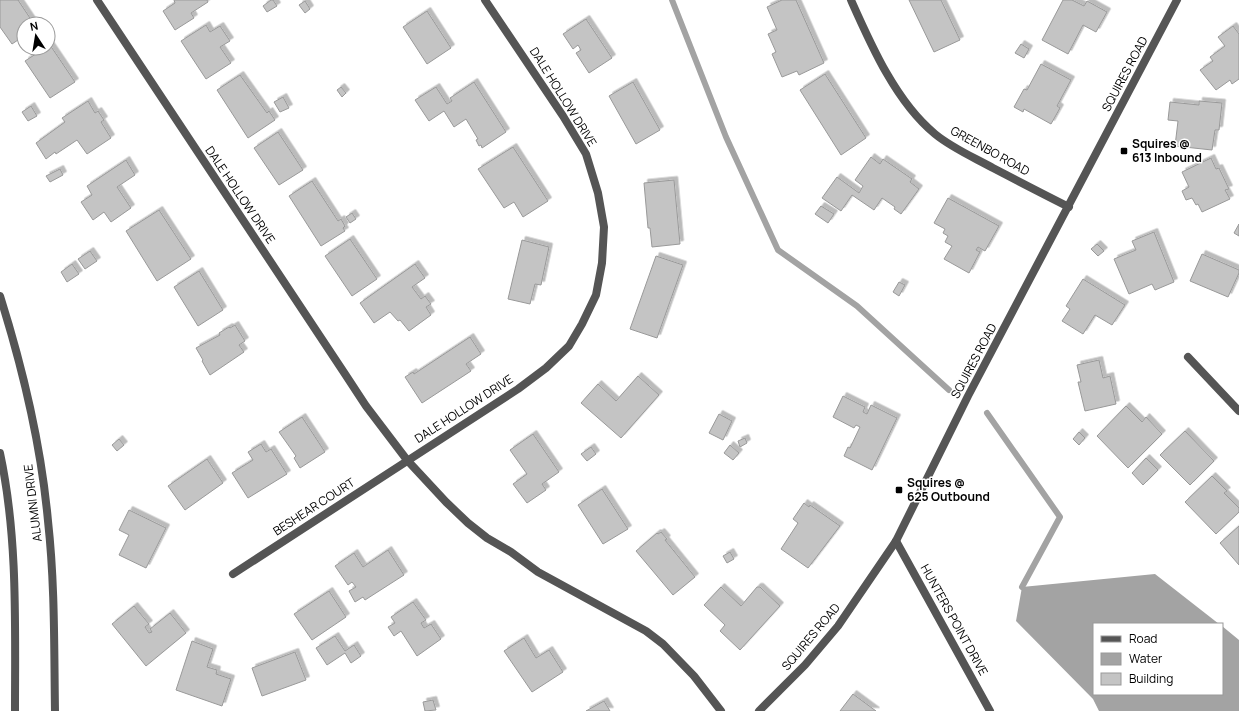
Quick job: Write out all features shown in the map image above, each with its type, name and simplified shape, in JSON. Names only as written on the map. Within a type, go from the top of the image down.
[{"type":"street","name":"DALE HOLLOW DRIVE","points":[[97,0],[349,380],[407,460],[446,502],[468,523],[487,538],[511,552],[538,572],[646,631],[663,644],[694,676],[721,711]]},
{"type":"street","name":"DALE HOLLOW DRIVE","points":[[407,460],[518,389],[546,368],[569,346],[596,295],[602,262],[604,227],[598,193],[586,154],[563,116],[485,0]]},
{"type":"street","name":"GREENBO ROAD","points":[[851,0],[879,60],[895,87],[919,118],[934,133],[954,148],[1069,207]]},
{"type":"street","name":"SQUIRES ROAD","points":[[759,711],[805,665],[838,626],[896,541],[968,396],[1177,0]]},
{"type":"street","name":"ALUMNI DRIVE","points":[[0,296],[32,416],[48,521],[52,583],[55,711]]},
{"type":"street","points":[[1188,357],[1239,411]]},
{"type":"street","name":"ALUMNI DRIVE","points":[[0,453],[9,515],[13,572],[15,711]]},
{"type":"street","name":"BESHEAR COURT","points":[[233,574],[407,460]]},
{"type":"street","name":"HUNTERS POINT DRIVE","points":[[896,541],[990,711]]},
{"type":"water","points":[[1155,574],[1218,623],[1093,623],[1093,695],[1223,695],[1223,627],[1239,640],[1239,711],[1099,711],[1093,699],[1016,621],[1022,587]]},
{"type":"building","points":[[0,0],[18,0],[29,16],[16,16],[16,41],[12,44],[0,27]]},
{"type":"building","points":[[174,0],[207,0],[208,2],[191,13],[194,18],[175,30],[163,11],[175,3]]},
{"type":"building","points":[[273,0],[277,6],[267,12],[263,6]]},
{"type":"building","points":[[782,0],[796,0],[824,63],[799,75],[797,71],[782,77],[772,54],[776,52],[768,34],[777,30],[767,7]]},
{"type":"building","points":[[909,0],[941,0],[960,40],[934,52]]},
{"type":"building","points":[[1063,0],[1072,0],[1084,6],[1087,1],[1107,12],[1096,32],[1083,25],[1068,54],[1042,40]]},
{"type":"building","points":[[305,1],[310,9],[305,13],[299,5]]},
{"type":"building","points":[[427,11],[451,48],[427,64],[403,27]]},
{"type":"building","points":[[586,19],[612,58],[589,73],[576,53],[581,50],[578,45],[573,49],[563,34]]},
{"type":"building","points":[[206,25],[210,32],[220,26],[230,41],[220,47],[231,63],[206,79],[181,41]]},
{"type":"building","points":[[1233,26],[1239,34],[1239,79],[1232,84],[1230,80],[1216,90],[1200,70],[1213,61],[1210,57],[1225,46],[1218,37]]},
{"type":"building","points":[[1021,44],[1029,49],[1024,58],[1015,53]]},
{"type":"building","points":[[56,54],[75,82],[50,98],[25,61],[33,56],[56,56]]},
{"type":"building","points":[[1041,64],[1071,80],[1057,106],[1060,108],[1051,124],[1024,109],[1023,112],[1014,107],[1024,89],[1027,90]]},
{"type":"building","points":[[825,74],[866,138],[841,155],[800,90]]},
{"type":"building","points":[[240,75],[267,113],[269,111],[275,120],[248,138],[217,90]]},
{"type":"building","points":[[474,82],[506,132],[482,148],[481,145],[479,146],[476,140],[478,139],[466,119],[454,127],[444,111],[429,121],[415,100],[436,87],[447,104],[452,101],[450,98]]},
{"type":"building","points":[[633,82],[660,130],[636,144],[609,96]]},
{"type":"building","points":[[341,87],[346,93],[342,97],[337,90]]},
{"type":"building","points":[[283,97],[289,108],[280,112],[274,102]]},
{"type":"building","points":[[88,101],[95,113],[98,111],[104,120],[101,122],[111,138],[87,154],[77,140],[56,154],[55,152],[46,159],[36,143],[65,122],[62,118]]},
{"type":"building","points":[[1199,101],[1222,103],[1219,130],[1215,130],[1212,150],[1175,146],[1178,121],[1168,120],[1170,102],[1199,105]]},
{"type":"building","points":[[31,106],[37,116],[28,121],[22,112]]},
{"type":"building","points":[[278,132],[303,170],[279,185],[254,148]]},
{"type":"building","points":[[513,147],[548,201],[523,217],[514,202],[504,208],[478,169]]},
{"type":"building","points":[[871,157],[880,164],[883,159],[912,179],[910,182],[919,189],[901,214],[894,209],[895,207],[882,198],[874,210],[852,195],[841,211],[822,198],[837,177],[859,193],[863,186],[855,180]]},
{"type":"building","points":[[1211,158],[1216,169],[1219,168],[1229,189],[1225,190],[1230,199],[1202,212],[1198,204],[1196,205],[1192,198],[1186,200],[1182,191],[1189,187],[1182,172]]},
{"type":"building","points":[[126,160],[135,175],[117,187],[131,208],[111,222],[104,212],[93,220],[81,202],[92,195],[87,186]]},
{"type":"building","points":[[60,169],[63,175],[50,182],[46,176]]},
{"type":"building","points":[[674,180],[680,244],[652,247],[650,228],[648,228],[644,183]]},
{"type":"building","points":[[312,181],[338,221],[341,219],[345,226],[343,228],[345,231],[321,246],[289,196]]},
{"type":"building","points":[[948,198],[999,226],[985,251],[978,247],[976,250],[980,252],[969,273],[944,259],[952,246],[945,242],[948,236],[943,233],[945,229],[934,223]]},
{"type":"building","points":[[821,206],[834,214],[828,223],[815,214]]},
{"type":"building","points":[[159,210],[191,259],[157,281],[126,231]]},
{"type":"building","points":[[352,213],[356,219],[350,223],[346,217]]},
{"type":"building","points":[[1239,224],[1239,236],[1234,233]]},
{"type":"building","points":[[1154,232],[1174,282],[1155,290],[1152,284],[1129,294],[1114,259],[1136,250],[1132,241]]},
{"type":"building","points":[[350,239],[377,279],[352,296],[325,256]]},
{"type":"building","points":[[522,240],[549,247],[541,285],[535,284],[530,304],[508,299]]},
{"type":"building","points":[[1097,244],[1104,251],[1098,256],[1091,249]]},
{"type":"building","points":[[90,251],[97,261],[85,269],[78,259]]},
{"type":"building","points":[[1202,254],[1239,270],[1228,297],[1190,281]]},
{"type":"building","points":[[656,256],[683,265],[657,338],[630,329]]},
{"type":"building","points":[[72,264],[79,274],[67,282],[61,272]]},
{"type":"building","points":[[415,264],[425,278],[412,287],[421,299],[425,296],[431,304],[426,307],[431,315],[409,331],[400,320],[398,321],[390,312],[374,323],[360,303]]},
{"type":"building","points":[[199,271],[223,310],[198,326],[174,287]]},
{"type":"building","points":[[1083,279],[1125,305],[1112,325],[1095,315],[1083,334],[1062,321],[1070,309],[1066,306]]},
{"type":"building","points":[[899,282],[905,285],[899,296],[893,292]]},
{"type":"building","points":[[235,325],[245,341],[239,345],[244,352],[210,375],[196,348],[220,335],[219,333],[229,327],[230,328]]},
{"type":"building","points":[[470,337],[481,354],[466,364],[471,371],[422,403],[405,377],[413,372],[414,374]]},
{"type":"building","points":[[1099,360],[1103,378],[1110,376],[1116,404],[1085,411],[1078,382],[1081,382],[1077,365]]},
{"type":"building","points":[[638,376],[659,395],[621,438],[581,403],[598,384],[616,401]]},
{"type":"building","points":[[843,396],[865,407],[863,412],[867,414],[871,405],[897,418],[872,470],[844,456],[848,447],[850,448],[860,427],[856,425],[854,428],[833,417]]},
{"type":"building","points":[[1126,406],[1142,422],[1146,417],[1162,434],[1128,468],[1097,436]]},
{"type":"building","points":[[719,414],[732,421],[723,440],[709,433]]},
{"type":"building","points":[[302,417],[325,452],[300,468],[294,458],[296,456],[279,432]]},
{"type":"building","points":[[1185,431],[1214,461],[1190,485],[1160,455]]},
{"type":"building","points":[[1079,432],[1085,438],[1079,445],[1073,439]]},
{"type":"building","points":[[533,434],[559,472],[542,484],[546,490],[527,503],[513,484],[527,474],[510,450]]},
{"type":"building","points":[[745,438],[747,443],[740,447],[738,441]]},
{"type":"building","points":[[119,439],[124,445],[117,451],[112,445]]},
{"type":"building","points":[[261,444],[266,452],[271,449],[287,474],[248,498],[232,473],[253,460],[248,452]]},
{"type":"building","points":[[730,445],[739,453],[733,460],[724,453]]},
{"type":"building","points":[[591,447],[596,454],[587,461],[581,454]]},
{"type":"building","points":[[1146,458],[1158,470],[1143,485],[1132,473]]},
{"type":"building","points":[[207,459],[223,483],[185,510],[168,486]]},
{"type":"building","points":[[1212,476],[1227,491],[1224,493],[1239,508],[1239,512],[1216,534],[1185,502]]},
{"type":"building","points":[[602,489],[628,529],[603,544],[578,505]]},
{"type":"building","points":[[804,503],[809,507],[810,505],[840,526],[808,568],[781,549],[798,523],[793,519]]},
{"type":"building","points":[[129,510],[166,528],[146,568],[119,555],[129,535],[119,530]]},
{"type":"building","points":[[1239,526],[1239,565],[1220,543]]},
{"type":"building","points":[[661,532],[667,539],[665,540],[695,577],[673,595],[636,551],[657,533],[658,534]]},
{"type":"building","points":[[388,550],[404,575],[365,600],[363,597],[355,602],[349,591],[356,587],[352,582],[348,585],[335,566],[354,553],[363,567]]},
{"type":"building","points":[[730,552],[734,559],[727,563],[723,556]]},
{"type":"building","points":[[721,587],[741,606],[757,587],[760,587],[780,606],[740,650],[720,631],[725,625],[704,605]]},
{"type":"building","points":[[329,591],[346,617],[312,640],[294,614]]},
{"type":"building","points":[[413,602],[426,620],[421,623],[424,628],[431,624],[441,639],[417,656],[401,631],[394,636],[388,627],[395,623],[391,617]]},
{"type":"building","points":[[134,606],[149,624],[145,627],[149,633],[152,632],[150,629],[170,613],[186,633],[146,666],[112,624]]},
{"type":"building","points":[[335,636],[345,651],[354,645],[361,656],[351,663],[345,653],[327,665],[316,648]]},
{"type":"building","points":[[524,638],[536,658],[549,650],[563,672],[532,692],[504,651]]},
{"type":"building","points":[[192,641],[213,649],[207,667],[217,670],[216,674],[231,679],[222,706],[176,690]]},
{"type":"building","points":[[295,652],[306,680],[262,696],[252,668]]},
{"type":"building","points":[[853,694],[876,711],[840,711]]},
{"type":"building","points":[[433,700],[436,710],[425,711],[423,702]]},
{"type":"building","points":[[604,701],[610,711],[586,711]]},
{"type":"waterway","points":[[672,0],[726,137],[778,250],[857,306],[949,390]]},
{"type":"waterway","points":[[987,413],[1060,517],[1022,587]]},
{"type":"place","name":"Squires @ 613 Inbound","points":[[1124,151]]},
{"type":"place","name":"Squires @ 625 Outbound","points":[[899,490]]}]
